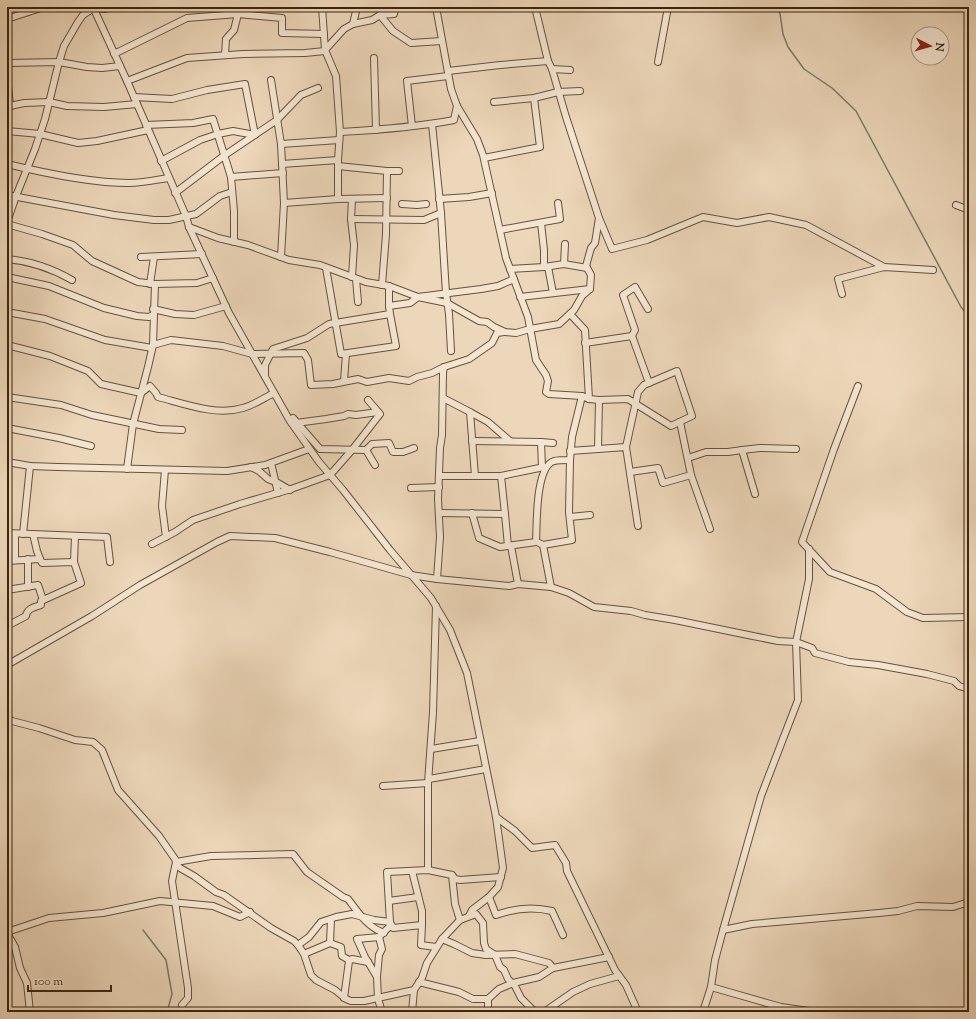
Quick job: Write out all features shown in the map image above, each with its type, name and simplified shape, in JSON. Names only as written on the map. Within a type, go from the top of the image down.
[{"type":"street","points":[[7,19],[44,7]]},
{"type":"street","points":[[111,7],[105,9],[93,8],[83,15],[64,46],[45,119],[7,223],[73,245],[102,266],[130,279],[152,284],[197,283],[213,278]]},
{"type":"street","points":[[322,7],[325,51],[336,76],[340,132],[338,199]]},
{"type":"street","points":[[354,24],[357,7]]},
{"type":"street","points":[[127,81],[187,58],[325,51],[344,30],[354,24],[372,20],[380,15],[394,14],[395,7]]},
{"type":"street","points":[[436,7],[448,74],[457,106],[477,139],[484,158],[506,258],[528,317],[536,360],[546,375],[548,381],[546,392],[549,394],[582,396],[589,399],[599,400],[628,399],[635,404],[671,426],[692,416],[677,371],[644,385],[638,392],[635,404],[626,447],[638,526]]},
{"type":"street","points":[[535,7],[548,61],[552,69],[599,218],[612,249],[647,240],[703,217],[737,223],[769,217],[806,225],[884,267]]},
{"type":"street","points":[[658,62],[668,7]]},
{"type":"street","points":[[93,8],[127,81],[168,178],[186,216],[189,227],[226,306],[290,421],[318,462],[431,598],[450,630],[467,673],[496,817],[503,868],[498,887],[489,897],[472,910],[469,916]]},
{"type":"street","points":[[114,54],[187,18],[238,14],[282,18],[282,33],[324,34]]},
{"type":"street","points":[[225,55],[226,39],[234,30],[238,14]]},
{"type":"street","points":[[380,15],[393,31],[411,44],[442,41]]},
{"type":"street","points":[[374,58],[376,130]]},
{"type":"street","points":[[412,126],[407,81],[500,65],[548,61]]},
{"type":"street","points":[[7,64],[59,62],[102,68],[120,66]]},
{"type":"street","points":[[552,69],[570,70]]},
{"type":"street","points":[[7,75],[10,106],[24,103],[49,102],[66,106],[97,107],[137,104]]},
{"type":"street","points":[[271,80],[281,144],[283,173],[284,203],[281,257]]},
{"type":"street","points":[[134,98],[172,99],[207,90],[245,84],[255,135]]},
{"type":"street","points":[[175,193],[225,155],[277,120],[301,95],[318,88]]},
{"type":"street","points":[[494,102],[534,98],[558,92],[580,91]]},
{"type":"street","points":[[484,158],[540,147],[534,98]]},
{"type":"street","points":[[340,132],[376,130],[454,120],[457,106]]},
{"type":"street","points":[[7,131],[40,134],[78,143],[97,141],[147,128],[193,123],[213,118],[231,177],[234,211],[234,242]]},
{"type":"street","points":[[432,124],[451,351]]},
{"type":"street","points":[[161,161],[200,140],[218,134],[233,131],[255,135]]},
{"type":"street","points":[[281,144],[339,140]]},
{"type":"street","points":[[282,164],[338,163],[387,171],[399,171]]},
{"type":"street","points":[[7,164],[68,177],[129,183],[168,178]]},
{"type":"street","points":[[326,268],[341,354],[396,346],[386,285],[387,171]]},
{"type":"street","points":[[231,177],[283,173]]},
{"type":"street","points":[[7,195],[114,215],[154,220],[169,220],[196,214],[220,196],[232,192]]},
{"type":"street","points":[[439,199],[468,197],[492,193]]},
{"type":"street","points":[[284,203],[338,199],[386,198]]},
{"type":"street","points":[[352,199],[351,219],[354,245],[354,278],[358,302]]},
{"type":"street","points":[[500,230],[560,220],[558,203]]},
{"type":"street","points":[[402,204],[426,204]]},
{"type":"street","points":[[956,205],[969,210]]},
{"type":"street","points":[[351,219],[424,220],[440,213]]},
{"type":"street","points":[[7,312],[50,320],[105,340],[152,346],[171,340],[223,346],[252,354],[297,354],[304,352],[308,360],[311,386],[333,384],[358,379],[367,382],[388,378],[409,381],[469,358],[492,343],[497,333],[516,333],[559,324],[574,310],[582,296],[590,289],[591,274],[587,268],[591,248],[595,243],[599,218]]},
{"type":"street","points":[[541,223],[546,267],[553,293]]},
{"type":"street","points":[[189,227],[218,238],[248,245],[289,260],[320,266],[366,282],[386,285],[418,297],[448,303],[479,321],[487,322],[504,332]]},
{"type":"street","points":[[564,264],[565,244]]},
{"type":"street","points":[[140,257],[202,254]]},
{"type":"street","points":[[127,469],[133,424],[148,368],[152,346],[152,284],[154,257]]},
{"type":"street","points":[[7,259],[21,260],[44,266],[72,280]]},
{"type":"street","points":[[510,269],[546,267],[564,264],[587,268]]},
{"type":"street","points":[[842,294],[838,279],[884,267],[933,270]]},
{"type":"street","points":[[7,277],[49,286],[104,308],[137,316],[149,317],[153,312]]},
{"type":"street","points":[[389,306],[410,304],[418,297],[498,286],[514,279]]},
{"type":"street","points":[[648,309],[635,287],[623,295],[635,330],[632,336],[649,383]]},
{"type":"street","points":[[520,297],[590,289]]},
{"type":"street","points":[[153,312],[194,315],[226,306]]},
{"type":"street","points":[[265,376],[265,365],[273,349],[307,338],[329,324],[390,314]]},
{"type":"street","points":[[570,314],[585,330],[589,399]]},
{"type":"street","points":[[586,343],[632,336]]},
{"type":"street","points":[[7,345],[50,356],[88,371],[101,384],[141,393]]},
{"type":"street","points":[[344,381],[346,354]]},
{"type":"street","points":[[437,579],[440,537],[439,476],[444,367]]},
{"type":"street","points":[[141,393],[150,386],[158,397],[196,407],[221,411],[244,408],[274,393]]},
{"type":"street","points":[[858,386],[834,448],[802,542],[830,572],[876,589],[907,612],[923,618],[969,617]]},
{"type":"street","points":[[472,513],[479,538],[500,547],[536,542],[542,545],[572,540],[570,517],[570,451],[582,396]]},
{"type":"street","points":[[7,397],[61,404],[92,415],[158,429],[182,430]]},
{"type":"street","points":[[443,398],[488,422],[510,441]]},
{"type":"street","points":[[278,400],[296,423],[320,449],[366,450],[372,444],[389,443],[393,452],[403,452],[414,448]]},
{"type":"street","points":[[152,544],[193,520],[240,504],[290,490],[330,475],[380,414],[368,400]]},
{"type":"street","points":[[598,449],[599,400]]},
{"type":"street","points":[[296,423],[344,416],[348,414],[356,415],[378,412]]},
{"type":"street","points":[[470,412],[476,476]]},
{"type":"street","points":[[680,422],[691,474],[710,529]]},
{"type":"street","points":[[7,428],[91,446]]},
{"type":"street","points":[[472,441],[553,443]]},
{"type":"street","points":[[536,542],[539,488],[545,468],[541,442]]},
{"type":"street","points":[[570,451],[626,447]]},
{"type":"street","points":[[7,462],[30,466],[227,471],[271,463],[309,448]]},
{"type":"street","points":[[688,458],[706,452],[728,452],[760,448],[796,449]]},
{"type":"street","points":[[366,450],[375,465]]},
{"type":"street","points":[[742,450],[755,494]]},
{"type":"street","points":[[439,476],[501,476],[544,467],[553,461],[570,460]]},
{"type":"street","points":[[271,463],[278,493]]},
{"type":"street","points":[[23,534],[30,466]]},
{"type":"street","points":[[251,467],[259,471],[268,479],[290,490]]},
{"type":"street","points":[[630,472],[658,468],[663,483],[691,474]]},
{"type":"street","points":[[165,470],[164,498],[162,506],[166,537]]},
{"type":"street","points":[[501,476],[510,546],[518,584]]},
{"type":"street","points":[[411,488],[439,487]]},
{"type":"street","points":[[439,513],[505,514]]},
{"type":"street","points":[[570,517],[590,515]]},
{"type":"street","points":[[7,534],[107,537],[110,562]]},
{"type":"street","points":[[14,534],[15,560]]},
{"type":"street","points":[[33,534],[36,552],[42,564],[74,562]]},
{"type":"street","points":[[43,600],[80,583],[74,562],[75,536]]},
{"type":"street","points":[[7,665],[92,616],[140,585],[230,536],[275,538],[411,575],[509,586],[518,584],[551,587],[569,593],[594,608],[631,611],[760,637],[796,642],[812,648],[815,653],[849,662],[878,665],[927,674],[954,681],[958,686],[969,689]]},
{"type":"street","points":[[542,545],[551,587]]},
{"type":"street","points":[[703,1012],[711,987],[715,960],[723,930],[761,796],[798,700],[796,642],[809,579],[809,549]]},
{"type":"street","points":[[28,559],[28,586]]},
{"type":"street","points":[[7,560],[40,559]]},
{"type":"street","points":[[7,590],[38,585],[43,600],[41,601],[41,605],[31,608],[26,616],[7,626]]},
{"type":"street","points":[[428,870],[429,781],[436,606]]},
{"type":"street","points":[[7,718],[12,722],[39,728],[75,740],[93,742],[102,750],[118,790],[159,836],[175,859],[177,865],[216,892],[224,894],[298,945],[304,954],[311,975],[316,980],[334,990],[344,998],[357,1002],[378,999],[414,990]]},
{"type":"street","points":[[431,749],[480,741]]},
{"type":"street","points":[[383,786],[429,781],[486,769]]},
{"type":"street","points":[[496,817],[515,831],[532,848],[555,845],[566,863],[567,871],[609,957],[619,976],[626,985],[638,1012]]},
{"type":"street","points":[[176,862],[211,856],[293,854],[307,872],[348,899],[362,917],[381,935],[382,949],[379,955],[377,977],[378,999],[382,1012]]},
{"type":"street","points":[[176,862],[172,881],[188,988],[188,998],[182,1005]]},
{"type":"street","points":[[422,925],[393,928],[391,923],[387,872],[428,870],[452,875],[455,879],[460,880],[501,877]]},
{"type":"street","points":[[412,871],[422,911],[421,945],[436,948]]},
{"type":"street","points":[[452,875],[455,904],[460,920]]},
{"type":"street","points":[[389,901],[418,897]]},
{"type":"street","points":[[489,897],[496,915],[522,908],[540,908],[552,911],[563,935]]},
{"type":"street","points":[[30,1012],[27,983],[20,968],[15,947],[7,932],[49,918],[103,913],[160,901],[213,906],[240,917],[250,912]]},
{"type":"street","points":[[723,930],[752,924],[898,911],[917,906],[953,907],[969,902]]},
{"type":"street","points":[[298,945],[309,937],[321,922],[352,914],[391,923]]},
{"type":"street","points":[[412,1012],[414,990],[420,982],[426,964],[436,948],[442,939],[460,920],[476,914],[482,921],[486,949],[494,955],[500,967],[504,970],[508,979],[513,984],[521,998],[535,1012]]},
{"type":"street","points":[[330,943],[331,919]]},
{"type":"street","points":[[377,977],[357,939],[381,935],[391,923]]},
{"type":"street","points":[[442,939],[472,953],[486,955],[515,954],[549,963],[553,968]]},
{"type":"street","points":[[304,954],[330,943],[341,947],[342,956],[349,960],[352,959],[368,962]]},
{"type":"street","points":[[420,982],[459,992],[473,999],[488,999],[499,989],[539,977],[553,968],[609,957]]},
{"type":"street","points":[[344,998],[349,960]]},
{"type":"street","points":[[544,1012],[573,992],[590,984],[619,976]]},
{"type":"street","points":[[711,987],[781,1007],[816,1012]]},
{"type":"street","points":[[488,999],[488,1012]]},
{"type":"waterway","points":[[779,7],[783,34],[788,47],[804,69],[832,88],[856,111],[961,307],[969,317]]},
{"type":"waterway","points":[[143,930],[166,960],[172,994],[167,1012]]}]
